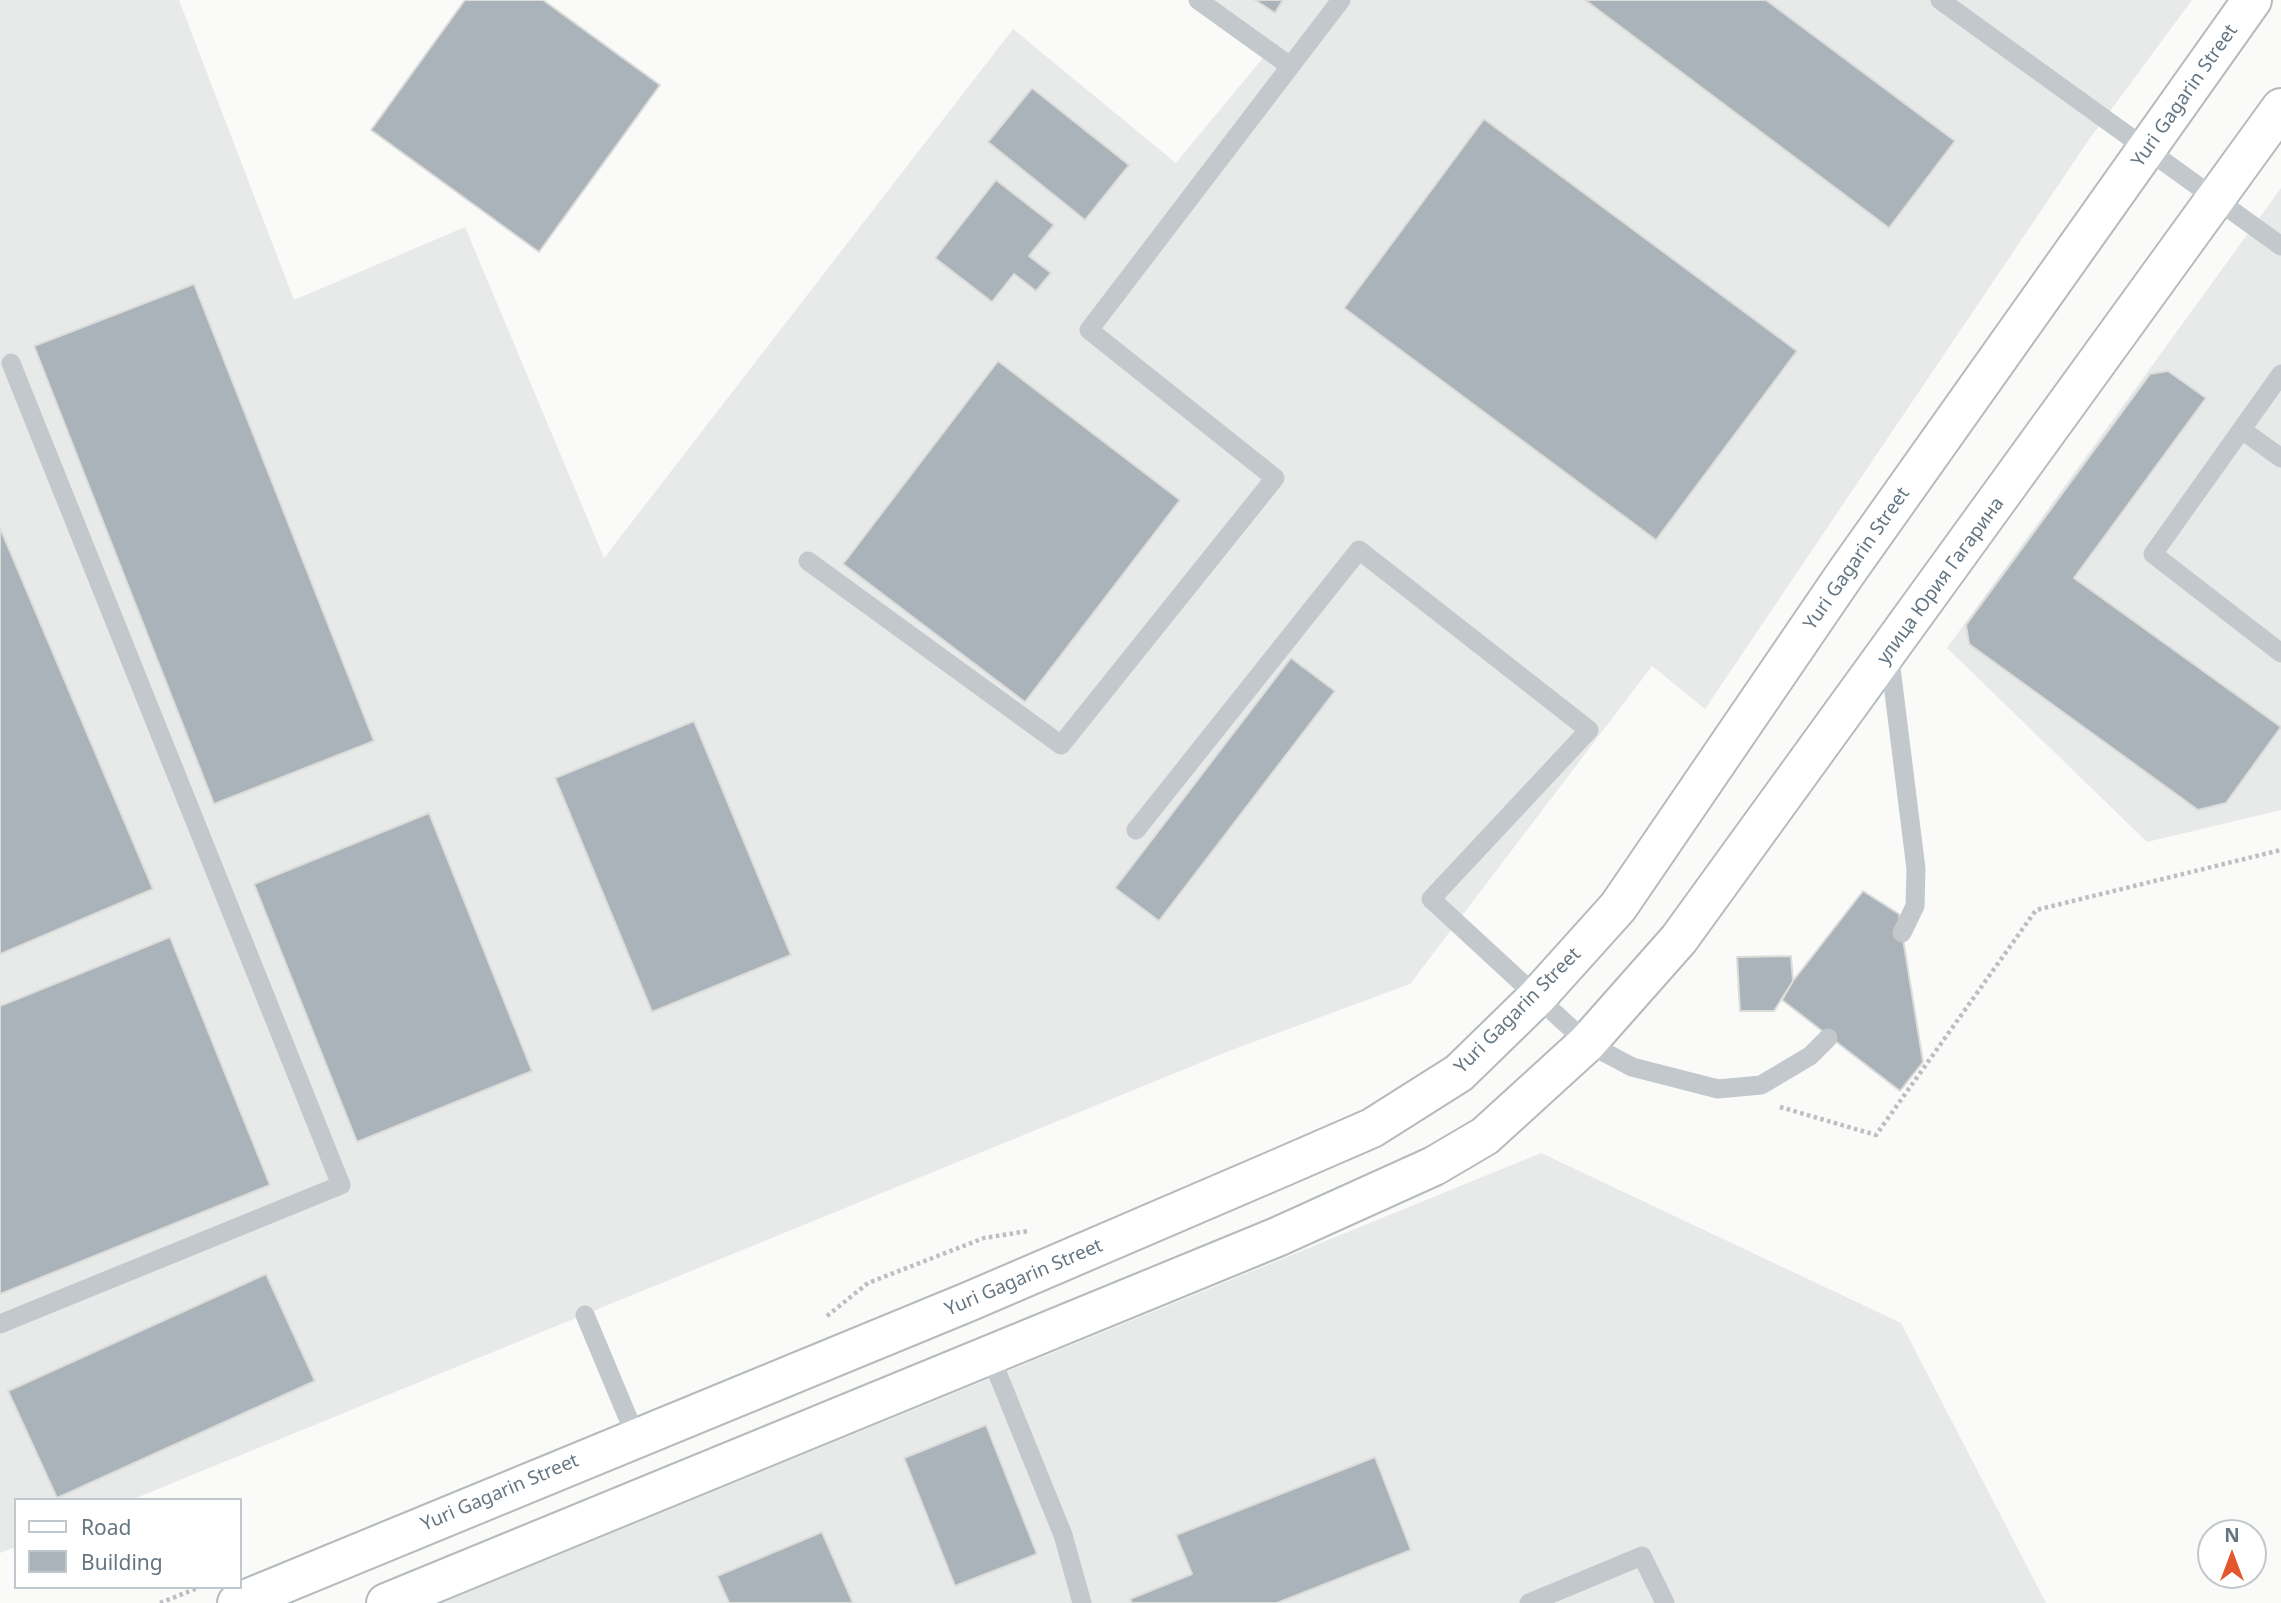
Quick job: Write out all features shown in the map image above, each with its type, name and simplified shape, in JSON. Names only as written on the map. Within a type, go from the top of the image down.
[{"type":"main road","name":"Yuri Gagarin Street","points":[[237,1603],[968,1302],[1372,1128],[1459,1073],[1537,997],[1618,907],[1846,573],[2252,0]]},
{"type":"main road","name":"улица Юрия Гагарина","points":[[1587,1043],[1679,939],[2281,108]]},
{"type":"main road","points":[[386,1603],[1276,1237],[1434,1167],[1485,1136],[1587,1043]]},
{"type":"lane","points":[[1198,0],[1290,66]]},
{"type":"lane","points":[[808,561],[1061,745],[1275,478],[1089,330],[1341,0]]},
{"type":"lane","points":[[1940,0],[1960,6],[2281,246]]},
{"type":"lane","points":[[0,1324],[341,1185],[11,363]]},
{"type":"lane","points":[[2281,374],[2152,554],[2281,653]]},
{"type":"lane","points":[[2242,430],[2281,458]]},
{"type":"lane","points":[[1136,830],[1359,550],[1589,730],[1431,899],[1587,1043],[1632,1067],[1718,1089],[1761,1085],[1810,1056],[1828,1038]]},
{"type":"lane","points":[[1889,652],[1916,869],[1915,906],[1902,933]]},
{"type":"lane","points":[[584,1315],[636,1437]]},
{"type":"lane","points":[[990,1355],[1063,1535],[1082,1603]]},
{"type":"lane","points":[[1529,1603],[1642,1556],[1665,1603]]},
{"type":"path","points":[[1777,1106],[1876,1135],[2036,910],[2281,850]]},
{"type":"path","points":[[820,1321],[868,1283],[984,1238],[1035,1230]]},
{"type":"path","points":[[160,1603],[195,1589]]},
{"type":"shaded area","points":[[0,0],[179,0],[294,300],[465,227],[604,558],[1013,29],[1176,163],[1266,54],[1194,0],[2192,0],[2088,141],[1705,709],[1652,666],[1410,984],[1229,1051],[136,1498],[14,1498],[14,1548],[0,1553]]},
{"type":"shaded area","points":[[2281,188],[2281,810],[2147,842],[1947,648]]},
{"type":"shaded area","points":[[1541,1153],[1901,1323],[2046,1603],[441,1603]]},
{"type":"building","points":[[465,0],[543,0],[660,85],[539,252],[371,130]]},
{"type":"building","points":[[1255,0],[1283,0],[1275,13]]},
{"type":"building","points":[[1585,0],[1766,0],[1955,141],[1889,228]]},
{"type":"building","points":[[1032,88],[1129,165],[1085,220],[988,142]]},
{"type":"building","points":[[1484,119],[1797,351],[1656,540],[1344,308]]},
{"type":"building","points":[[996,180],[1054,225],[1029,256],[1051,273],[1036,291],[1014,274],[992,302],[935,258]]},
{"type":"building","points":[[194,284],[374,741],[214,804],[34,346]]},
{"type":"building","points":[[998,361],[1180,500],[1025,702],[843,564]]},
{"type":"building","points":[[2168,371],[2206,398],[2074,578],[2281,727],[2226,803],[2198,810],[1969,644],[1966,625],[2150,374]]},
{"type":"building","points":[[0,528],[153,889],[0,954]]},
{"type":"building","points":[[1291,658],[1335,691],[1159,921],[1115,888]]},
{"type":"building","points":[[694,721],[791,955],[652,1012],[555,778]]},
{"type":"building","points":[[429,813],[532,1071],[357,1142],[254,884]]},
{"type":"building","points":[[1863,891],[1899,914],[1923,1062],[1900,1091],[1782,1000],[1793,981]]},
{"type":"building","points":[[170,937],[270,1185],[0,1294],[0,1006]]},
{"type":"building","points":[[1791,956],[1793,981],[1774,1011],[1740,1011],[1737,957]]},
{"type":"building","points":[[266,1274],[315,1381],[57,1498],[8,1391]]},
{"type":"building","points":[[986,1425],[1037,1554],[955,1586],[904,1458]]},
{"type":"building","points":[[1375,1457],[1411,1550],[1277,1603],[1132,1603],[1130,1599],[1192,1574],[1176,1535]]},
{"type":"building","points":[[822,1532],[853,1603],[729,1603],[717,1576]]}]
